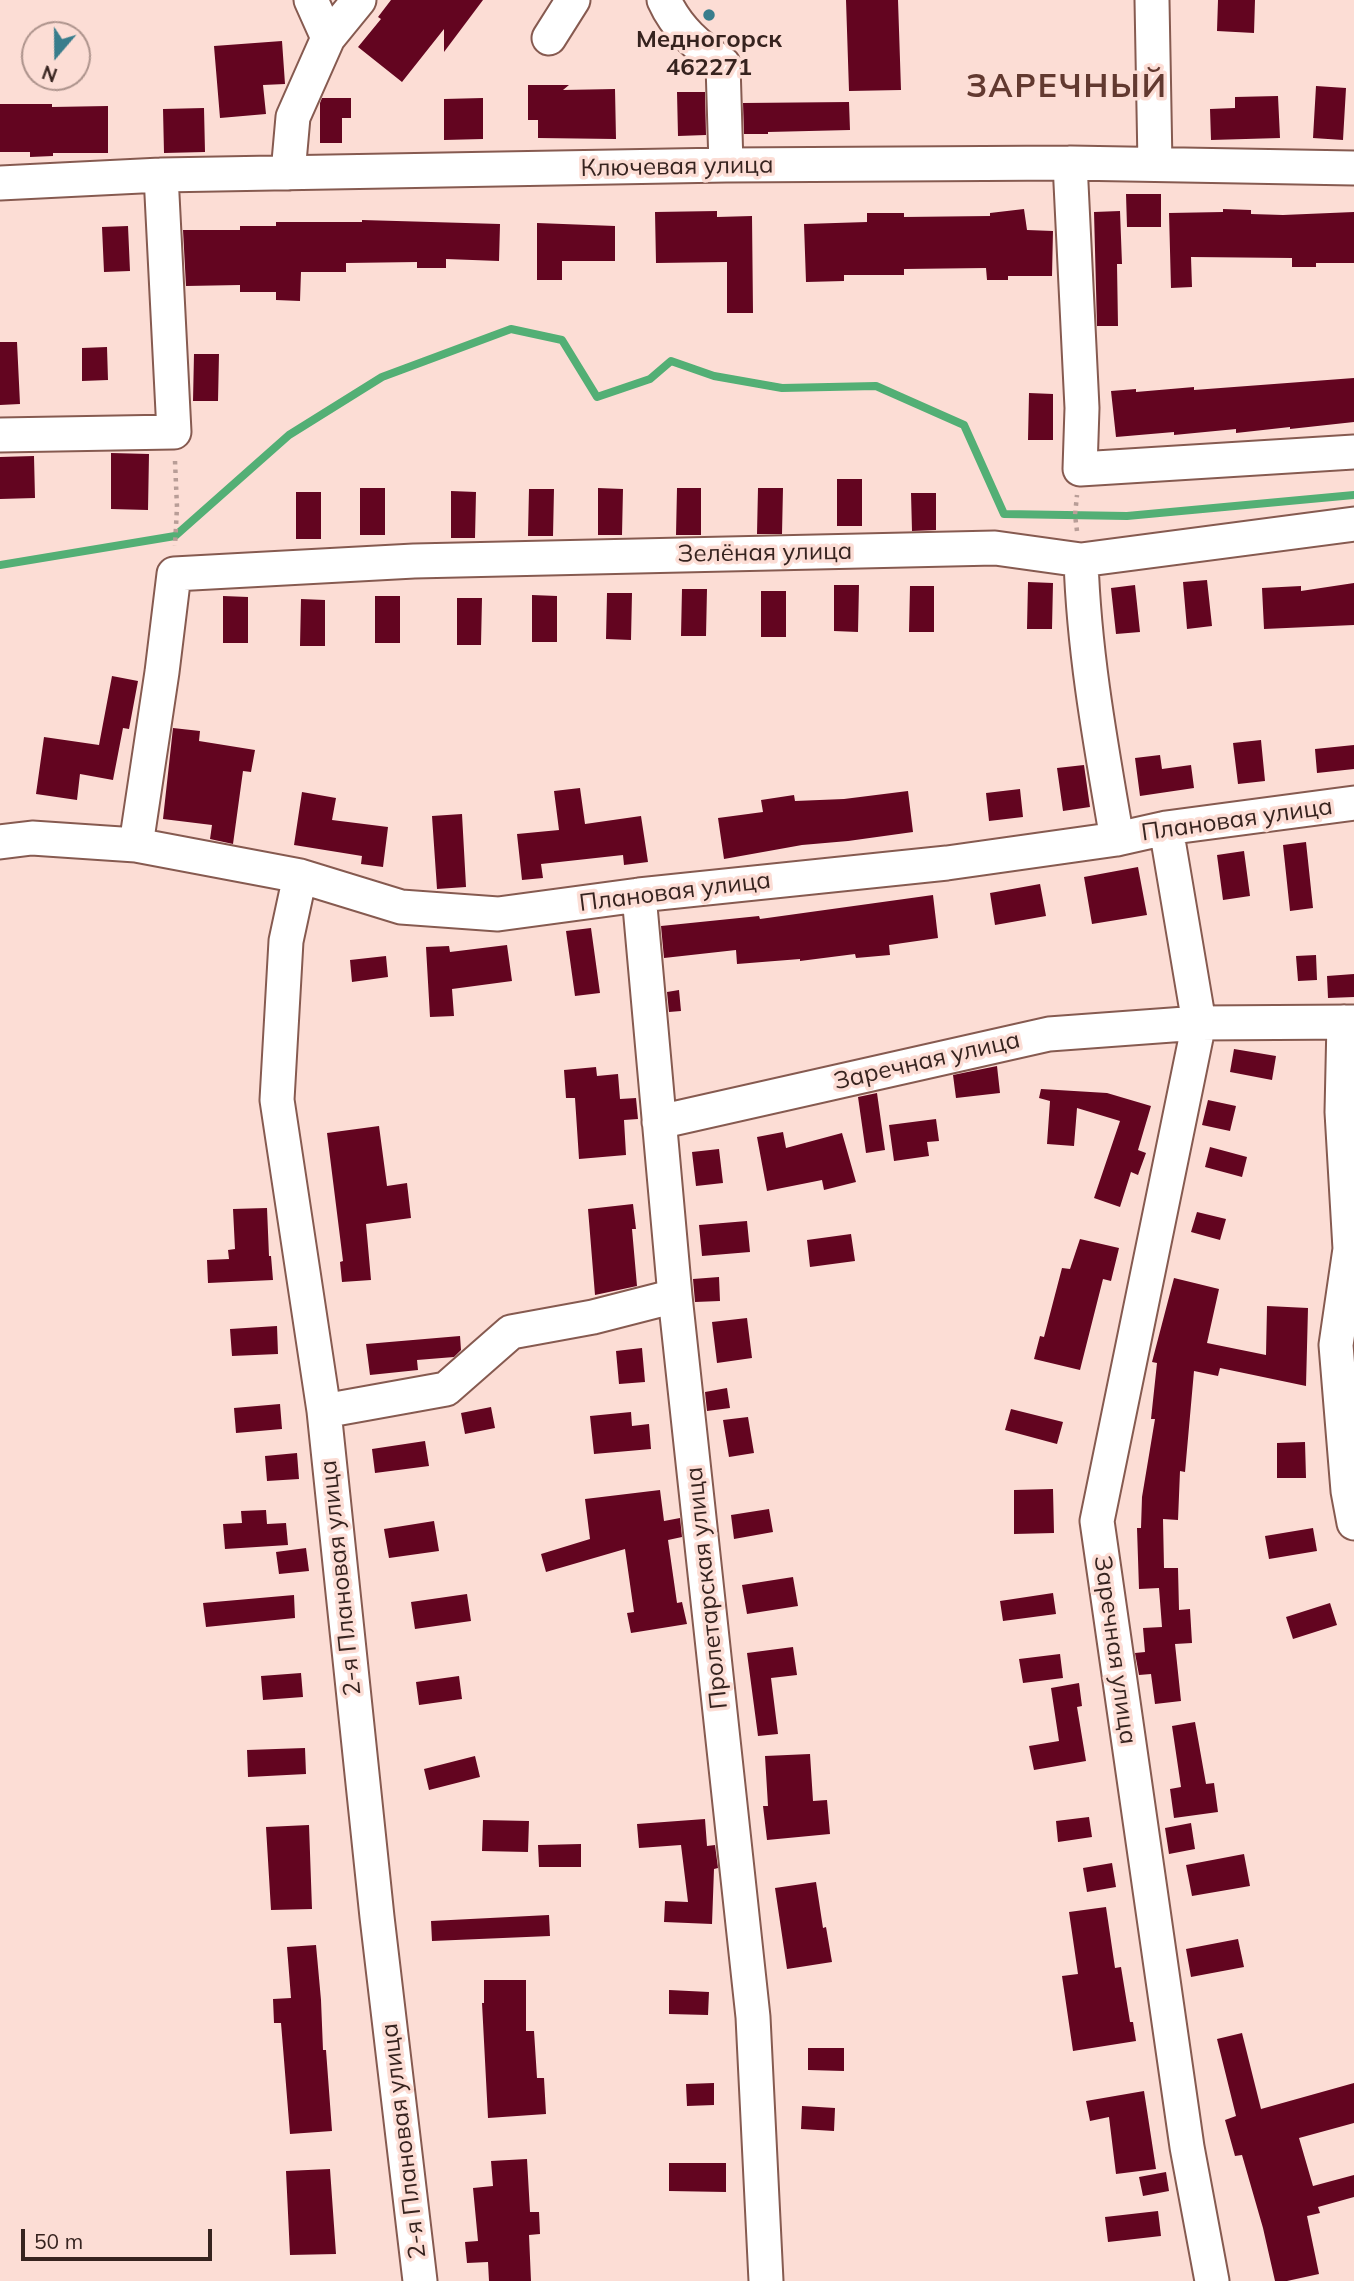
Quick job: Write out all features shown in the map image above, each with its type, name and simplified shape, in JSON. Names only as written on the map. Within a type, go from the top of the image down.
[{"type":"street","points":[[311,0],[328,38]]},
{"type":"street","points":[[288,173],[293,117],[328,38],[359,0]]},
{"type":"street","points":[[549,38],[573,0]]},
{"type":"street","points":[[664,0],[671,16],[693,42],[723,64],[726,165]]},
{"type":"street","points":[[1152,0],[1155,164]]},
{"type":"street","points":[[1070,163],[1082,408],[1080,469],[1354,452]]},
{"type":"street","name":"Ключевая улица","points":[[0,183],[161,175],[726,165],[1070,163],[1354,168]]},
{"type":"street","points":[[0,435],[174,432],[161,175]]},
{"type":"street","name":"Зелёная улица","points":[[174,574],[414,561],[981,548],[1081,560],[1354,524]]},
{"type":"street","points":[[1081,560],[1083,619],[1097,724],[1117,839]]},
{"type":"street","points":[[136,845],[174,574]]},
{"type":"street","name":"Плановая улица","points":[[0,842],[32,838],[136,845],[300,876],[401,907],[498,914],[639,895],[947,863],[1117,839],[1166,828],[1354,803]]},
{"type":"street","name":"Заречная улица","points":[[1166,828],[1199,1023],[1097,1521],[1185,2133],[1212,2281]]},
{"type":"street","name":"2-я Плановая улица","points":[[300,876],[286,941],[276,1100],[324,1411],[375,1904],[420,2281]]},
{"type":"street","name":"Пролетарская улица","points":[[639,895],[675,1296],[753,2017],[766,2281]]},
{"type":"street","points":[[1349,1022],[1342,1112],[1350,1249],[1336,1345],[1348,1491],[1354,1523]]},
{"type":"street","name":"Заречная улица","points":[[659,1122],[1049,1034],[1199,1023],[1349,1022]]},
{"type":"street","points":[[324,1411],[446,1389],[511,1332],[593,1317],[675,1296]]},
{"type":"path","points":[[174,432],[177,507],[174,574]]},
{"type":"path","points":[[1080,469],[1075,515],[1081,560]]},
{"type":"building","points":[[391,0],[483,0],[444,52],[444,29],[402,82],[358,47],[381,19],[378,17]]},
{"type":"building","points":[[846,0],[898,0],[901,90],[849,91]]},
{"type":"building","points":[[1218,0],[1255,0],[1254,33],[1217,31]]},
{"type":"building","points":[[282,41],[285,84],[263,85],[266,114],[220,118],[214,46]]},
{"type":"building","points":[[528,85],[569,85],[563,90],[615,89],[616,139],[538,138],[538,120],[528,120]]},
{"type":"building","points":[[1316,86],[1346,88],[1343,140],[1313,138]]},
{"type":"building","points":[[677,92],[705,92],[706,135],[678,136]]},
{"type":"building","points":[[1278,96],[1280,138],[1211,140],[1210,109],[1235,108],[1235,97]]},
{"type":"building","points":[[322,98],[351,98],[351,118],[342,118],[342,143],[320,143]]},
{"type":"building","points":[[483,98],[483,139],[444,140],[444,99]]},
{"type":"building","points":[[849,102],[850,130],[744,134],[743,103]]},
{"type":"building","points":[[0,104],[108,106],[108,153],[53,153],[53,156],[30,157],[30,152],[0,152]]},
{"type":"building","points":[[204,108],[205,152],[164,153],[163,109]]},
{"type":"building","points":[[1126,194],[1161,194],[1161,227],[1127,227]]},
{"type":"building","points":[[1024,209],[1027,230],[1053,231],[1052,276],[1008,276],[1008,280],[987,280],[986,268],[904,269],[904,275],[844,275],[844,281],[806,282],[804,224],[867,222],[867,213],[904,213],[904,217],[990,216],[990,213]]},
{"type":"building","points":[[1223,209],[1251,210],[1251,214],[1283,215],[1354,212],[1354,263],[1316,263],[1316,267],[1292,267],[1292,258],[1191,257],[1192,287],[1171,288],[1169,213],[1223,212]]},
{"type":"building","points":[[717,211],[717,217],[752,216],[753,313],[727,313],[727,262],[656,263],[655,212]]},
{"type":"building","points":[[1120,211],[1122,264],[1117,264],[1118,326],[1097,326],[1094,212]]},
{"type":"building","points":[[362,220],[500,224],[499,261],[446,259],[446,268],[417,268],[417,262],[346,263],[346,272],[301,272],[300,301],[276,300],[276,292],[240,292],[240,285],[186,286],[183,230],[240,230],[240,226],[276,226],[276,222]]},
{"type":"building","points":[[537,223],[615,226],[615,261],[562,261],[562,280],[537,280]]},
{"type":"building","points":[[128,226],[130,271],[104,272],[102,227]]},
{"type":"building","points":[[0,342],[17,342],[20,404],[0,405]]},
{"type":"building","points":[[107,347],[108,380],[82,381],[82,348]]},
{"type":"building","points":[[194,354],[219,354],[218,401],[193,401]]},
{"type":"building","points":[[1354,378],[1354,422],[1236,433],[1236,429],[1116,437],[1111,391],[1136,389],[1136,392],[1194,387],[1194,390]]},
{"type":"building","points":[[1029,393],[1053,394],[1053,440],[1028,440]]},
{"type":"building","points":[[111,453],[149,454],[148,510],[111,509]]},
{"type":"building","points":[[34,456],[35,498],[0,499],[0,457]]},
{"type":"building","points":[[837,479],[862,479],[862,526],[837,526]]},
{"type":"building","points":[[360,488],[385,488],[385,535],[360,535]]},
{"type":"building","points":[[598,488],[623,489],[622,535],[598,535]]},
{"type":"building","points":[[677,488],[701,488],[701,535],[676,535]]},
{"type":"building","points":[[758,488],[783,488],[782,534],[757,534]]},
{"type":"building","points":[[529,489],[554,489],[553,536],[528,536]]},
{"type":"building","points":[[451,491],[476,492],[475,538],[451,538]]},
{"type":"building","points":[[296,492],[321,492],[321,539],[296,539]]},
{"type":"building","points":[[911,493],[936,493],[936,530],[912,531]]},
{"type":"building","points":[[1207,580],[1212,626],[1187,629],[1183,582]]},
{"type":"building","points":[[1028,582],[1053,583],[1052,629],[1027,629]]},
{"type":"building","points":[[1354,583],[1354,625],[1264,629],[1262,588],[1301,586],[1301,591]]},
{"type":"building","points":[[834,585],[859,585],[858,632],[834,631]]},
{"type":"building","points":[[1135,585],[1140,632],[1116,634],[1111,588]]},
{"type":"building","points":[[910,586],[934,586],[934,632],[909,632]]},
{"type":"building","points":[[682,589],[707,589],[706,636],[681,636]]},
{"type":"building","points":[[761,591],[786,591],[786,637],[761,637]]},
{"type":"building","points":[[607,593],[632,593],[631,640],[606,639]]},
{"type":"building","points":[[532,595],[557,596],[557,642],[532,642]]},
{"type":"building","points":[[223,596],[248,597],[248,643],[223,643]]},
{"type":"building","points":[[375,596],[400,596],[400,643],[375,643]]},
{"type":"building","points":[[457,598],[482,598],[481,645],[457,645]]},
{"type":"building","points":[[301,599],[325,600],[325,646],[300,646]]},
{"type":"building","points":[[112,676],[138,681],[129,729],[123,728],[113,780],[80,774],[77,800],[36,794],[44,737],[99,745]]},
{"type":"building","points":[[173,728],[200,731],[199,741],[255,750],[251,772],[243,771],[233,844],[210,839],[212,825],[163,819]]},
{"type":"building","points":[[1261,740],[1265,781],[1238,784],[1233,743]]},
{"type":"building","points":[[1354,745],[1354,769],[1317,773],[1315,749]]},
{"type":"building","points":[[1160,755],[1162,769],[1191,765],[1194,788],[1140,796],[1135,758]]},
{"type":"building","points":[[1084,765],[1090,807],[1063,811],[1057,768]]},
{"type":"building","points":[[580,788],[585,824],[641,816],[648,862],[624,865],[623,855],[541,864],[543,878],[522,880],[517,834],[559,830],[554,791]]},
{"type":"building","points":[[1020,789],[1023,817],[989,821],[986,793]]},
{"type":"building","points":[[908,791],[913,832],[802,845],[724,859],[718,818],[763,812],[761,800],[794,795],[795,801],[844,799]]},
{"type":"building","points":[[302,792],[336,798],[332,820],[388,827],[383,867],[361,864],[362,856],[294,845]]},
{"type":"building","points":[[462,814],[466,887],[437,889],[432,816]]},
{"type":"building","points":[[1306,842],[1313,908],[1290,911],[1283,845]]},
{"type":"building","points":[[1244,851],[1250,896],[1223,900],[1217,855]]},
{"type":"building","points":[[1138,867],[1147,915],[1092,924],[1084,877]]},
{"type":"building","points":[[1040,884],[1046,916],[995,925],[990,893]]},
{"type":"building","points":[[933,895],[938,938],[889,945],[890,955],[856,958],[855,954],[800,961],[737,964],[736,950],[664,958],[661,926],[759,916],[760,919]]},
{"type":"building","points":[[591,928],[600,993],[575,996],[566,931]]},
{"type":"building","points":[[507,945],[512,981],[452,989],[454,1016],[430,1017],[426,947],[449,946],[450,952]]},
{"type":"building","points":[[1316,955],[1317,980],[1298,981],[1296,956]]},
{"type":"building","points":[[386,956],[388,977],[352,982],[350,960]]},
{"type":"building","points":[[1354,974],[1354,997],[1328,998],[1327,976]]},
{"type":"building","points":[[679,990],[681,1011],[669,1012],[667,992]]},
{"type":"building","points":[[1234,1049],[1276,1056],[1272,1080],[1230,1072]]},
{"type":"building","points":[[997,1066],[1000,1093],[956,1098],[953,1075]]},
{"type":"building","points":[[596,1067],[597,1076],[618,1074],[620,1099],[636,1098],[638,1119],[624,1120],[626,1155],[579,1159],[575,1098],[566,1098],[564,1070]]},
{"type":"building","points":[[1041,1089],[1107,1093],[1151,1106],[1138,1150],[1146,1153],[1138,1175],[1131,1172],[1120,1207],[1094,1198],[1120,1121],[1077,1108],[1074,1146],[1047,1144],[1050,1101],[1039,1098]]},
{"type":"building","points":[[877,1093],[885,1150],[866,1153],[858,1097]]},
{"type":"building","points":[[1208,1100],[1236,1106],[1230,1131],[1202,1125]]},
{"type":"building","points":[[936,1119],[939,1141],[927,1142],[929,1156],[894,1161],[889,1125]]},
{"type":"building","points":[[379,1126],[387,1186],[407,1183],[411,1218],[366,1224],[371,1280],[342,1282],[340,1262],[343,1261],[327,1133]]},
{"type":"building","points":[[783,1132],[786,1148],[842,1133],[856,1182],[824,1190],[822,1180],[767,1191],[757,1137]]},
{"type":"building","points":[[1210,1147],[1247,1157],[1242,1177],[1205,1167]]},
{"type":"building","points":[[719,1149],[723,1183],[696,1186],[692,1152]]},
{"type":"building","points":[[633,1204],[636,1229],[632,1229],[637,1286],[595,1295],[588,1209]]},
{"type":"building","points":[[267,1208],[273,1280],[208,1283],[207,1260],[229,1259],[228,1250],[235,1249],[233,1209]]},
{"type":"building","points":[[1197,1212],[1226,1219],[1220,1240],[1191,1232]]},
{"type":"building","points":[[747,1221],[750,1252],[702,1256],[699,1225]]},
{"type":"building","points":[[851,1234],[855,1261],[810,1267],[807,1240]]},
{"type":"building","points":[[1080,1239],[1119,1248],[1111,1281],[1103,1279],[1080,1370],[1034,1359],[1040,1336],[1044,1337],[1062,1268],[1070,1269]]},
{"type":"building","points":[[719,1277],[720,1301],[695,1302],[693,1279]]},
{"type":"building","points":[[1174,1278],[1219,1289],[1207,1343],[1266,1355],[1267,1306],[1308,1308],[1306,1386],[1220,1368],[1218,1376],[1194,1371],[1185,1472],[1180,1471],[1178,1520],[1163,1519],[1164,1568],[1178,1568],[1179,1610],[1190,1609],[1192,1643],[1175,1644],[1181,1701],[1155,1704],[1151,1674],[1139,1675],[1135,1653],[1145,1652],[1143,1628],[1162,1627],[1159,1588],[1139,1589],[1137,1528],[1141,1528],[1142,1497],[1155,1419],[1151,1419],[1157,1363],[1152,1362]]},
{"type":"building","points":[[747,1318],[752,1358],[717,1363],[712,1322]]},
{"type":"building","points":[[277,1326],[278,1354],[232,1356],[230,1329]]},
{"type":"building","points":[[460,1336],[461,1350],[454,1357],[417,1360],[418,1370],[370,1375],[366,1344]]},
{"type":"building","points":[[642,1348],[645,1382],[619,1384],[616,1351]]},
{"type":"building","points":[[727,1388],[730,1408],[707,1411],[705,1392]]},
{"type":"building","points":[[280,1404],[282,1429],[236,1433],[234,1408]]},
{"type":"building","points":[[491,1407],[495,1428],[465,1434],[461,1413]]},
{"type":"building","points":[[1011,1409],[1063,1422],[1057,1444],[1005,1430]]},
{"type":"building","points":[[631,1412],[632,1426],[649,1424],[651,1449],[594,1454],[590,1416]]},
{"type":"building","points":[[748,1417],[754,1453],[729,1457],[723,1420]]},
{"type":"building","points":[[425,1441],[429,1466],[375,1473],[372,1449]]},
{"type":"building","points":[[1305,1442],[1306,1478],[1277,1478],[1277,1443]]},
{"type":"building","points":[[297,1453],[299,1479],[267,1481],[265,1456]]},
{"type":"building","points":[[1053,1489],[1054,1533],[1014,1534],[1014,1490]]},
{"type":"building","points":[[660,1490],[664,1521],[680,1518],[682,1537],[668,1540],[677,1603],[682,1602],[687,1624],[631,1633],[627,1613],[634,1612],[625,1549],[546,1572],[541,1554],[590,1539],[585,1499]]},
{"type":"building","points":[[769,1509],[773,1532],[734,1539],[731,1515]]},
{"type":"building","points":[[266,1510],[267,1524],[286,1523],[288,1545],[225,1549],[223,1524],[242,1523],[241,1511]]},
{"type":"building","points":[[434,1521],[439,1551],[389,1558],[384,1529]]},
{"type":"building","points":[[1313,1528],[1317,1551],[1269,1559],[1265,1536]]},
{"type":"building","points":[[306,1548],[309,1571],[279,1574],[276,1552]]},
{"type":"building","points":[[793,1577],[798,1606],[747,1614],[742,1585]]},
{"type":"building","points":[[1053,1593],[1056,1614],[1003,1621],[1000,1601]]},
{"type":"building","points":[[467,1594],[471,1621],[415,1629],[411,1602]]},
{"type":"building","points":[[294,1595],[295,1618],[206,1627],[203,1603]]},
{"type":"building","points":[[1330,1603],[1337,1625],[1293,1639],[1286,1617]]},
{"type":"building","points":[[793,1647],[797,1675],[771,1678],[778,1734],[758,1736],[747,1653]]},
{"type":"building","points":[[1060,1654],[1063,1678],[1023,1683],[1019,1659]]},
{"type":"building","points":[[301,1673],[303,1697],[263,1700],[261,1676]]},
{"type":"building","points":[[459,1676],[462,1699],[419,1705],[416,1682]]},
{"type":"building","points":[[1079,1683],[1082,1706],[1077,1707],[1086,1761],[1034,1770],[1029,1746],[1059,1741],[1051,1688]]},
{"type":"building","points":[[1195,1722],[1206,1784],[1214,1783],[1218,1812],[1174,1818],[1170,1789],[1181,1787],[1172,1726]]},
{"type":"building","points":[[305,1748],[306,1774],[248,1777],[247,1750]]},
{"type":"building","points":[[810,1754],[813,1801],[827,1800],[830,1834],[767,1840],[763,1806],[768,1806],[765,1756]]},
{"type":"building","points":[[475,1756],[480,1777],[429,1790],[424,1769]]},
{"type":"building","points":[[1089,1817],[1092,1837],[1058,1842],[1056,1821]]},
{"type":"building","points":[[705,1819],[707,1846],[715,1845],[718,1868],[714,1869],[712,1924],[664,1922],[665,1901],[688,1902],[681,1845],[639,1848],[637,1824]]},
{"type":"building","points":[[483,1820],[529,1821],[528,1852],[482,1851]]},
{"type":"building","points":[[1191,1823],[1195,1849],[1169,1854],[1165,1828]]},
{"type":"building","points":[[309,1825],[312,1909],[271,1910],[266,1827]]},
{"type":"building","points":[[581,1844],[581,1867],[539,1867],[538,1845]]},
{"type":"building","points":[[1244,1854],[1250,1886],[1192,1896],[1186,1865]]},
{"type":"building","points":[[1112,1863],[1116,1887],[1087,1892],[1083,1868]]},
{"type":"building","points":[[816,1882],[823,1928],[826,1927],[832,1962],[787,1969],[775,1888]]},
{"type":"building","points":[[1106,1907],[1115,1968],[1121,1967],[1130,2022],[1133,2022],[1136,2041],[1073,2051],[1062,1976],[1078,1974],[1069,1912]]},
{"type":"building","points":[[549,1915],[550,1936],[432,1941],[431,1921]]},
{"type":"building","points":[[1238,1939],[1244,1967],[1191,1977],[1186,1949]]},
{"type":"building","points":[[316,1945],[332,2131],[290,2134],[281,2023],[274,2023],[273,1999],[291,1998],[287,1947]]},
{"type":"building","points":[[484,1980],[526,1980],[526,2031],[534,2031],[537,2078],[544,2078],[546,2114],[488,2118],[482,2003]]},
{"type":"building","points":[[669,1990],[709,1992],[708,2015],[669,2014]]},
{"type":"building","points":[[1242,2033],[1261,2109],[1354,2083],[1354,2123],[1299,2138],[1313,2186],[1354,2175],[1354,2197],[1318,2207],[1320,2213],[1307,2216],[1319,2274],[1275,2281],[1242,2155],[1235,2156],[1225,2120],[1236,2116],[1217,2039]]},
{"type":"building","points":[[808,2048],[844,2048],[844,2071],[808,2070]]},
{"type":"building","points":[[714,2083],[714,2105],[687,2106],[686,2084]]},
{"type":"building","points":[[1144,2091],[1156,2169],[1116,2174],[1109,2117],[1090,2121],[1086,2101]]},
{"type":"building","points":[[802,2106],[835,2108],[834,2131],[801,2129]]},
{"type":"building","points":[[527,2159],[530,2212],[539,2212],[540,2234],[529,2235],[531,2281],[489,2281],[488,2262],[467,2263],[465,2242],[478,2241],[473,2188],[493,2186],[491,2161]]},
{"type":"building","points":[[669,2163],[726,2163],[726,2192],[669,2191]]},
{"type":"building","points":[[330,2169],[336,2254],[290,2255],[286,2171]]},
{"type":"building","points":[[1166,2172],[1169,2191],[1143,2196],[1139,2177]]},
{"type":"building","points":[[1158,2211],[1161,2236],[1108,2242],[1105,2217]]},
{"type":"waterway","points":[[0,565],[175,536],[289,435],[382,377],[511,329],[562,340],[597,397],[650,379],[671,361],[714,376],[782,388],[876,386],[964,425],[1004,514],[1127,516],[1354,495]]},
{"type":"place","name":"Медногорск 462271","points":[[709,15]]},
{"type":"district","name":"ЗАРЕЧНЫЙ","points":[[1067,87]]}]
